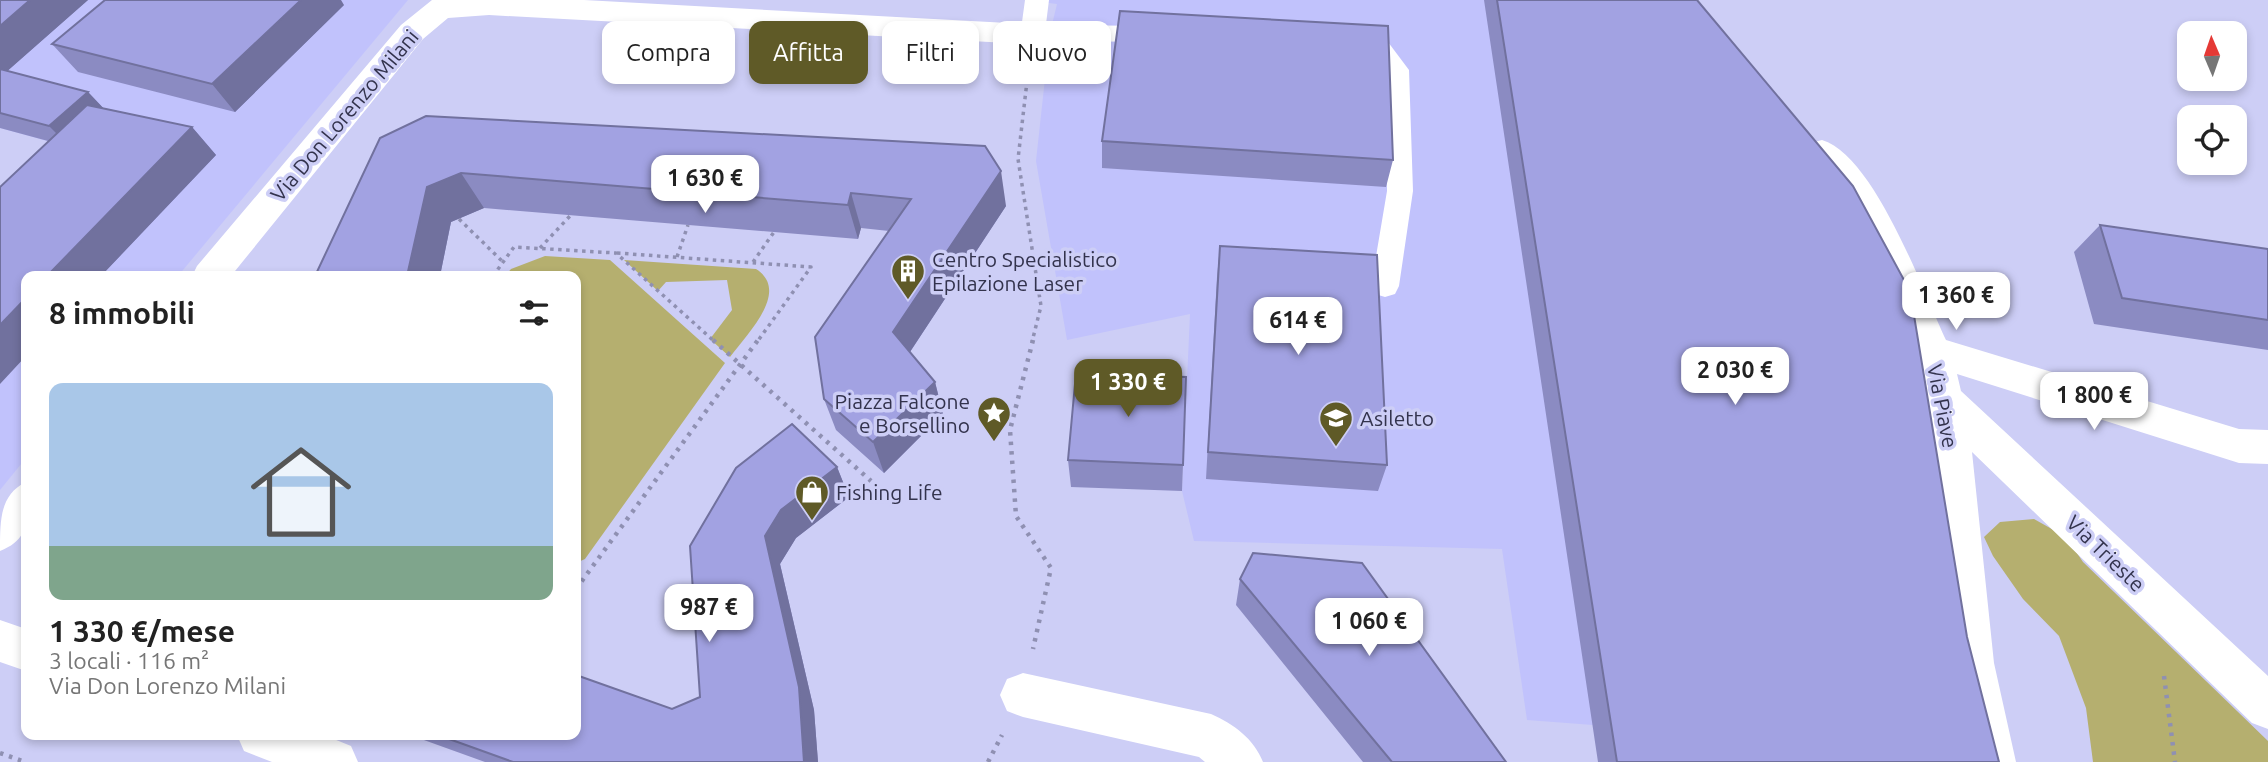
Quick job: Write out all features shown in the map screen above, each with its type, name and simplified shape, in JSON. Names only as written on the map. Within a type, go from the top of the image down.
[{"type":"street","name":"Via Don Lorenzo Milani","points":[[214,271],[412,32],[440,8],[489,5],[993,30]]},
{"type":"street","name":"Via Piave","points":[[1800,127],[1864,200],[1932,351],[1950,429],[1972,663],[1993,762]]},
{"type":"street","points":[[1932,351],[2239,446],[2268,447]]},
{"type":"street","name":"Via Trieste","points":[[1943,399],[2268,707]]},
{"type":"street","points":[[0,532],[21,506]]},
{"type":"street","points":[[0,641],[21,648]]},
{"type":"street","points":[[1023,695],[1211,737],[1240,762]]},
{"type":"street","points":[[274,740],[335,762]]},
{"type":"lane","points":[[1026,21],[1037,0]]},
{"type":"lane","points":[[1111,33],[1175,34]]},
{"type":"lane","points":[[1328,35],[1356,36],[1378,45],[1390,56],[1397,70],[1400,191],[1385,286]]},
{"type":"path","points":[[988,762],[1023,695],[1051,568],[1016,516],[1010,430],[1041,306],[1018,159],[1027,84]]},
{"type":"path","points":[[540,248],[570,216]]},
{"type":"path","points":[[459,219],[503,262]]},
{"type":"path","points":[[677,257],[688,225]]},
{"type":"path","points":[[752,263],[774,232]]},
{"type":"path","points":[[497,271],[514,247],[615,253],[871,481]]},
{"type":"path","points":[[581,582],[811,267],[617,253]]},
{"type":"path","points":[[2158,603],[2164,685],[2175,762]]},
{"type":"path","points":[[0,753],[25,762]]},
{"type":"shaded area","points":[[0,0],[408,0],[182,271],[21,271],[21,464],[0,490],[0,207],[69,147],[0,128]]},
{"type":"shaded area","points":[[1025,0],[1662,0],[1593,725],[1527,720],[1502,549],[1194,541],[1182,491],[1190,314],[1067,340],[1036,161],[1044,84],[1111,84],[1111,21],[1053,21],[1057,4]]},
{"type":"shaded area","points":[[545,256],[610,260],[725,363],[585,559],[581,561],[581,271],[509,271]]},
{"type":"shaded area","points":[[624,260],[756,269],[766,278],[768,300],[755,325],[730,357],[710,339],[732,310],[727,280],[666,282],[658,291]]},
{"type":"shaded area","points":[[2034,519],[2066,537],[2083,562],[2268,741],[2268,762],[2093,762],[2086,708],[2059,636],[2023,599],[1993,556],[1984,537],[2000,522]]},
{"type":"building","points":[[0,0],[30,0],[0,26]]},
{"type":"building","points":[[105,0],[301,0],[212,84],[52,44]]},
{"type":"building","points":[[1497,0],[1697,0],[1853,186],[1910,291],[1967,637],[1999,762],[1617,762]]},
{"type":"building","points":[[1120,11],[1388,26],[1393,160],[1102,141]]},
{"type":"building","points":[[0,69],[88,92],[49,126],[0,113]]},
{"type":"building","points":[[87,105],[192,127],[52,271],[21,271],[21,303],[0,325],[0,187]]},
{"type":"building","points":[[426,116],[985,146],[1001,171],[893,332],[935,382],[873,442],[824,399],[815,337],[911,199],[851,193],[848,205],[461,173],[427,187],[408,271],[317,271],[380,138]]},
{"type":"building","points":[[2100,225],[2268,249],[2268,320],[2122,298]]},
{"type":"building","points":[[1220,246],[1377,255],[1387,465],[1208,452]]},
{"type":"building","points":[[1076,373],[1186,377],[1183,465],[1068,460]]},
{"type":"building","points":[[792,424],[837,467],[781,510],[765,536],[799,687],[804,762],[513,762],[452,740],[581,740],[581,677],[672,709],[700,697],[690,546],[736,468]]},
{"type":"building","points":[[1253,553],[1362,563],[1506,762],[1392,762],[1240,579]]},
{"type":"place","name":"Centro Specialistico Epilazione Laser","points":[[908,301]]},
{"type":"place","name":"Piazza Falcone e Borsellino","points":[[994,443]]},
{"type":"place","name":"Asiletto","points":[[1336,448]]},
{"type":"place","name":"Fishing Life","points":[[812,522]]}]
